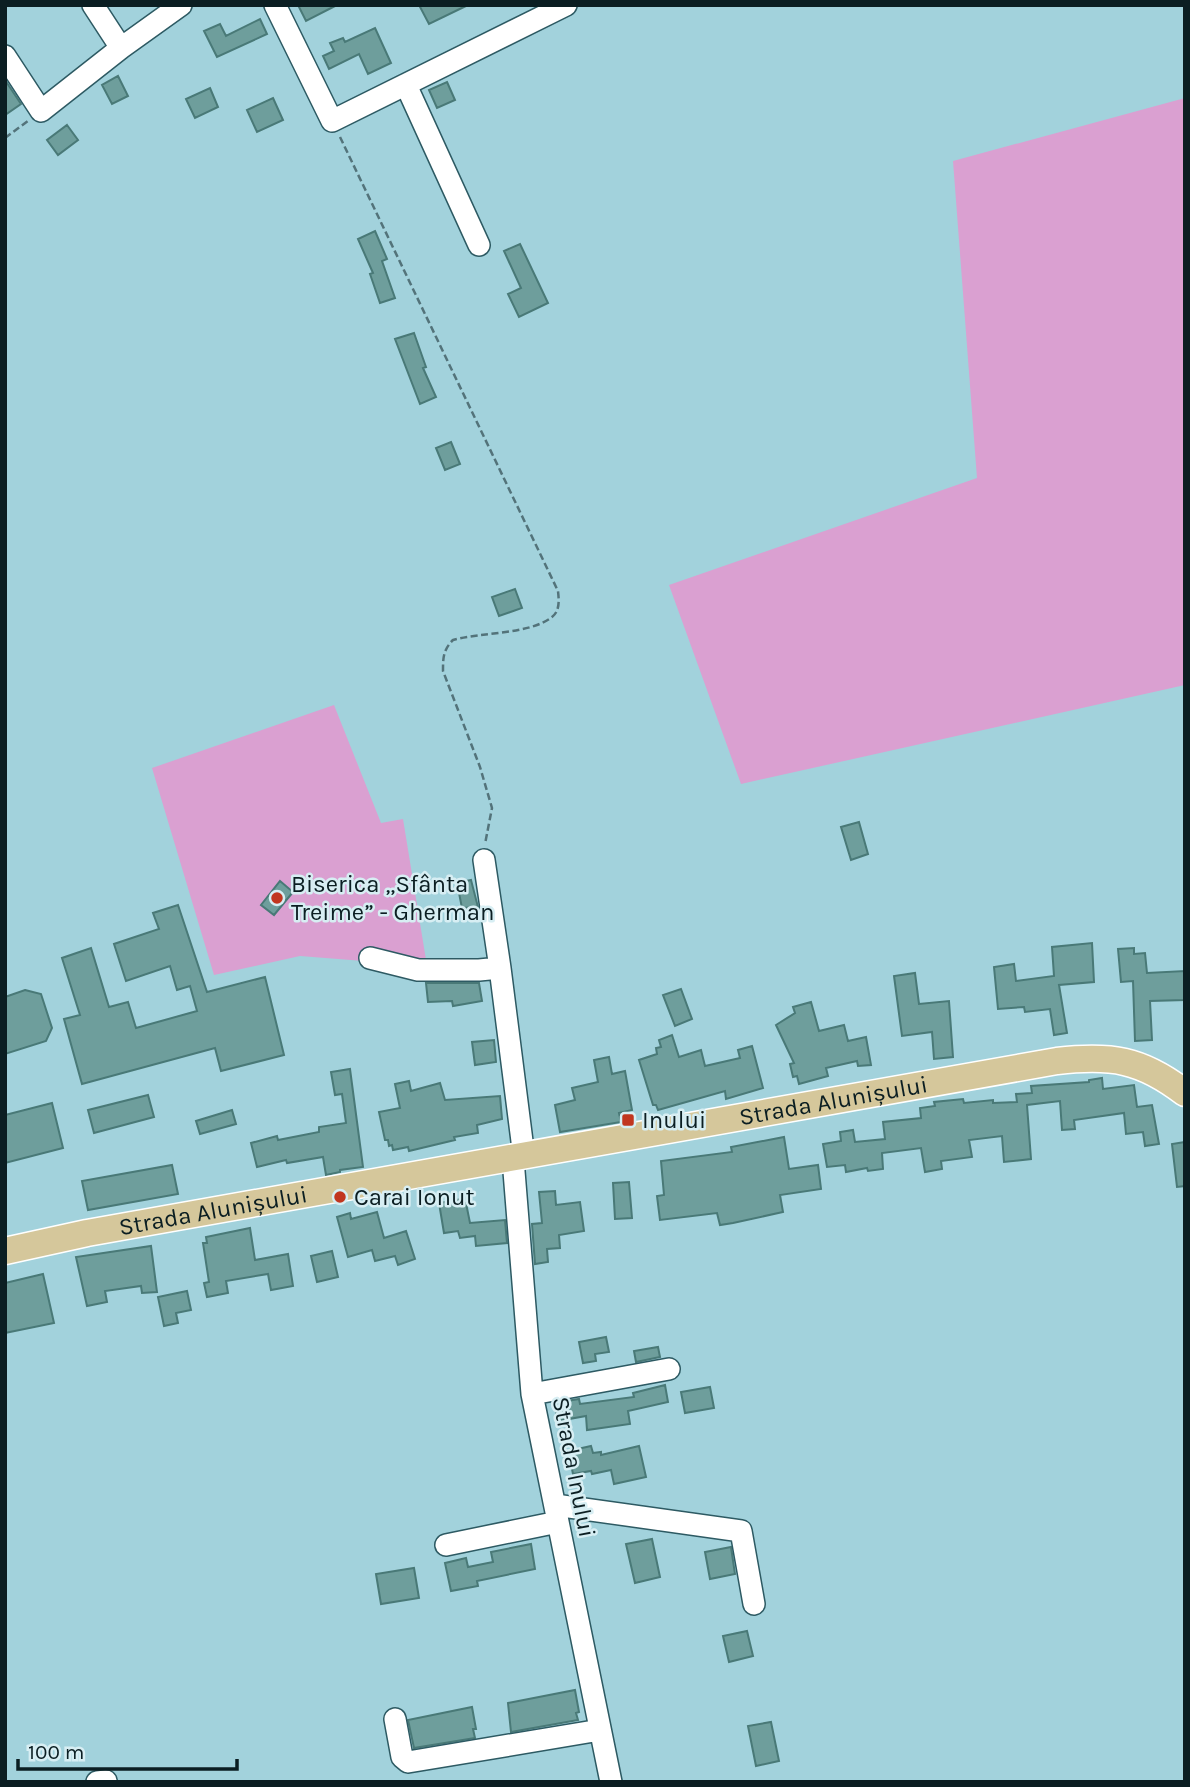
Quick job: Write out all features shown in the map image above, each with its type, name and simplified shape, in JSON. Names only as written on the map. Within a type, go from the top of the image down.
[{"type":"main road","name":"Strada Alunișului","points":[[5,1251],[87,1233],[1083,1058],[1106,1058],[1138,1065],[1155,1072],[1185,1093]]},
{"type":"street","points":[[93,5],[121,48]]},
{"type":"street","points":[[5,56],[41,111],[181,5]]},
{"type":"street","points":[[275,5],[332,121],[566,5]]},
{"type":"street","points":[[406,85],[479,245]]},
{"type":"street","name":"Strada Inului","points":[[484,860],[500,968],[519,1158],[532,1394],[611,1782]]},
{"type":"street","points":[[370,958],[418,970],[500,968]]},
{"type":"street","points":[[532,1394],[669,1369]]},
{"type":"street","points":[[446,1545],[556,1513],[741,1531],[754,1604]]},
{"type":"street","points":[[395,1719],[402,1757],[408,1762],[600,1730]]},
{"type":"path","points":[[5,138],[41,111]]},
{"type":"path","points":[[332,121],[558,591],[558,608],[554,616],[525,628],[453,640],[446,647],[443,656],[443,671],[480,767],[492,808],[484,860]]},
{"type":"shaded area","points":[[1185,98],[1185,685],[741,784],[669,585],[977,478],[953,161]]},
{"type":"shaded area","points":[[334,705],[381,823],[403,819],[427,966],[300,956],[214,975],[152,768]]},
{"type":"building","points":[[298,5],[337,5],[306,21]]},
{"type":"building","points":[[419,5],[468,5],[429,24]]},
{"type":"building","points":[[260,19],[267,34],[217,57],[204,31],[220,24],[226,36]]},
{"type":"building","points":[[375,28],[391,63],[368,74],[359,54],[329,69],[323,56],[334,51],[330,43],[343,38],[345,42]]},
{"type":"building","points":[[118,76],[128,96],[112,104],[102,85]]},
{"type":"building","points":[[5,80],[21,104],[5,115]]},
{"type":"building","points":[[447,82],[455,100],[437,108],[429,90]]},
{"type":"building","points":[[210,88],[218,107],[195,118],[186,99]]},
{"type":"building","points":[[273,98],[283,120],[257,132],[247,110]]},
{"type":"building","points":[[67,125],[78,140],[58,155],[47,140]]},
{"type":"building","points":[[375,231],[387,259],[382,261],[395,298],[380,303],[370,274],[373,273],[358,239]]},
{"type":"building","points":[[520,244],[548,303],[519,317],[508,294],[521,288],[504,251]]},
{"type":"building","points":[[414,333],[426,367],[423,368],[436,397],[420,404],[395,339]]},
{"type":"building","points":[[451,442],[460,464],[445,470],[436,448]]},
{"type":"building","points":[[515,589],[522,608],[499,616],[492,597]]},
{"type":"building","points":[[859,822],[868,854],[851,860],[841,827]]},
{"type":"building","points":[[471,880],[478,907],[462,908],[457,883]]},
{"type":"building","name":"Biserica „Sfânta Treime” - Gherman","points":[[280,881],[293,892],[274,915],[261,905]]},
{"type":"building","points":[[178,905],[207,992],[265,977],[284,1055],[221,1071],[215,1048],[82,1084],[64,1019],[80,1015],[62,958],[91,948],[109,1007],[128,1002],[136,1028],[197,1011],[190,986],[177,990],[170,966],[126,981],[114,944],[159,929],[153,913]]},
{"type":"building","points":[[1092,943],[1094,982],[1059,985],[1067,1033],[1054,1035],[1050,1009],[1025,1012],[1024,1007],[998,1009],[994,967],[1014,964],[1016,981],[1054,976],[1052,947]]},
{"type":"building","points":[[1134,948],[1134,954],[1145,953],[1147,973],[1185,971],[1185,1000],[1150,1001],[1152,1040],[1135,1041],[1133,981],[1121,982],[1118,949]]},
{"type":"building","points":[[915,973],[919,1004],[949,1001],[953,1057],[934,1059],[932,1032],[902,1036],[894,976]]},
{"type":"building","points":[[426,983],[479,983],[482,1001],[453,1006],[452,1001],[428,1002]]},
{"type":"building","points":[[681,989],[692,1019],[675,1026],[663,995]]},
{"type":"building","points":[[25,990],[41,994],[52,1028],[46,1041],[5,1054],[5,997]]},
{"type":"building","points":[[811,1002],[819,1031],[844,1025],[848,1041],[866,1037],[871,1065],[858,1066],[857,1061],[826,1068],[828,1076],[799,1084],[797,1076],[793,1077],[790,1064],[794,1063],[776,1025],[795,1013],[793,1007]]},
{"type":"building","points":[[672,1035],[679,1057],[701,1050],[705,1066],[740,1058],[738,1050],[752,1046],[763,1088],[726,1099],[725,1091],[658,1110],[656,1105],[653,1105],[639,1060],[657,1054],[656,1048],[661,1047],[659,1040]]},
{"type":"building","points":[[494,1040],[496,1062],[475,1065],[472,1042]]},
{"type":"building","points":[[609,1057],[612,1074],[625,1071],[632,1110],[619,1113],[621,1122],[560,1132],[555,1105],[575,1100],[572,1088],[598,1082],[594,1060]]},
{"type":"building","points":[[350,1069],[363,1167],[326,1175],[323,1157],[287,1163],[286,1160],[257,1167],[251,1143],[277,1136],[278,1140],[319,1132],[319,1127],[346,1123],[342,1094],[335,1095],[331,1072]]},
{"type":"building","points":[[1102,1078],[1103,1089],[1134,1085],[1137,1107],[1152,1105],[1159,1144],[1145,1146],[1143,1132],[1126,1134],[1124,1113],[1074,1120],[1075,1129],[1062,1130],[1060,1101],[1027,1105],[1031,1159],[1004,1162],[1002,1136],[969,1140],[972,1157],[941,1161],[942,1169],[925,1172],[921,1148],[882,1153],[883,1169],[868,1171],[867,1168],[846,1172],[845,1165],[827,1167],[823,1144],[841,1141],[840,1132],[853,1130],[855,1142],[885,1139],[883,1122],[921,1118],[920,1108],[935,1106],[934,1102],[963,1099],[964,1103],[993,1100],[993,1103],[1017,1102],[1016,1094],[1032,1093],[1031,1086],[1089,1082]]},
{"type":"building","points":[[409,1081],[411,1091],[440,1083],[445,1100],[500,1096],[502,1119],[477,1125],[478,1133],[454,1137],[455,1140],[409,1151],[408,1147],[393,1150],[388,1140],[385,1140],[379,1112],[400,1108],[395,1084]]},
{"type":"building","points":[[148,1095],[154,1117],[94,1133],[88,1110]]},
{"type":"building","points":[[52,1103],[63,1148],[5,1163],[5,1115]]},
{"type":"building","points":[[232,1110],[236,1124],[200,1134],[196,1121]]},
{"type":"building","points":[[784,1137],[789,1169],[818,1165],[821,1189],[780,1195],[783,1212],[733,1223],[720,1225],[717,1213],[660,1220],[657,1196],[664,1195],[661,1161],[732,1152],[731,1147]]},
{"type":"building","points":[[1185,1142],[1185,1186],[1177,1187],[1172,1144]]},
{"type":"building","points":[[172,1165],[178,1194],[88,1210],[82,1181]]},
{"type":"building","points":[[629,1182],[632,1218],[615,1219],[613,1183]]},
{"type":"building","points":[[555,1191],[556,1205],[580,1202],[584,1231],[559,1235],[560,1248],[547,1249],[548,1262],[535,1264],[532,1224],[542,1223],[539,1192]]},
{"type":"building","points":[[462,1199],[463,1204],[466,1203],[470,1223],[505,1220],[507,1243],[476,1246],[475,1236],[460,1238],[458,1231],[444,1233],[439,1203]]},
{"type":"building","points":[[377,1212],[384,1238],[406,1231],[415,1259],[398,1265],[395,1256],[375,1261],[372,1250],[348,1257],[337,1217],[350,1213],[351,1219]]},
{"type":"building","points":[[250,1228],[255,1260],[288,1254],[293,1286],[271,1290],[268,1274],[226,1281],[228,1293],[207,1297],[204,1283],[209,1282],[203,1243],[207,1243],[206,1237]]},
{"type":"building","points":[[151,1246],[157,1292],[142,1293],[141,1286],[105,1291],[107,1302],[87,1306],[76,1257]]},
{"type":"building","points":[[332,1251],[338,1277],[317,1282],[311,1256]]},
{"type":"building","points":[[43,1274],[54,1323],[5,1333],[5,1283]]},
{"type":"building","points":[[187,1291],[191,1310],[176,1313],[178,1323],[164,1326],[158,1297]]},
{"type":"building","points":[[606,1337],[609,1352],[595,1354],[596,1361],[583,1363],[579,1342]]},
{"type":"building","points":[[658,1347],[660,1357],[636,1362],[634,1351]]},
{"type":"building","points":[[665,1385],[668,1402],[628,1411],[630,1424],[587,1430],[586,1416],[558,1421],[554,1403],[579,1399],[580,1404],[634,1397],[633,1393]]},
{"type":"building","points":[[710,1387],[714,1408],[685,1413],[681,1392]]},
{"type":"building","points":[[591,1446],[593,1453],[601,1452],[601,1455],[639,1446],[646,1477],[614,1484],[611,1470],[573,1474],[570,1459],[574,1458],[573,1450]]},
{"type":"building","points":[[652,1539],[660,1577],[635,1583],[626,1544]]},
{"type":"building","points":[[531,1544],[535,1569],[477,1581],[478,1586],[451,1591],[445,1563],[466,1558],[468,1567],[493,1562],[491,1552]]},
{"type":"building","points":[[731,1547],[735,1574],[710,1579],[705,1552]]},
{"type":"building","points":[[414,1568],[419,1598],[381,1604],[376,1574]]},
{"type":"building","points":[[747,1631],[753,1656],[729,1662],[723,1636]]},
{"type":"building","points":[[575,1690],[578,1720],[511,1732],[508,1703]]},
{"type":"building","points":[[472,1707],[475,1738],[414,1748],[408,1720]]},
{"type":"building","points":[[771,1722],[779,1761],[756,1766],[748,1726]]},
{"type":"place","name":"Biserica „Sfânta Treime” - Gherman","points":[[277,898]]},
{"type":"place","name":"Inului","points":[[628,1120]]},
{"type":"place","name":"Carai Ionut","points":[[340,1197]]}]
